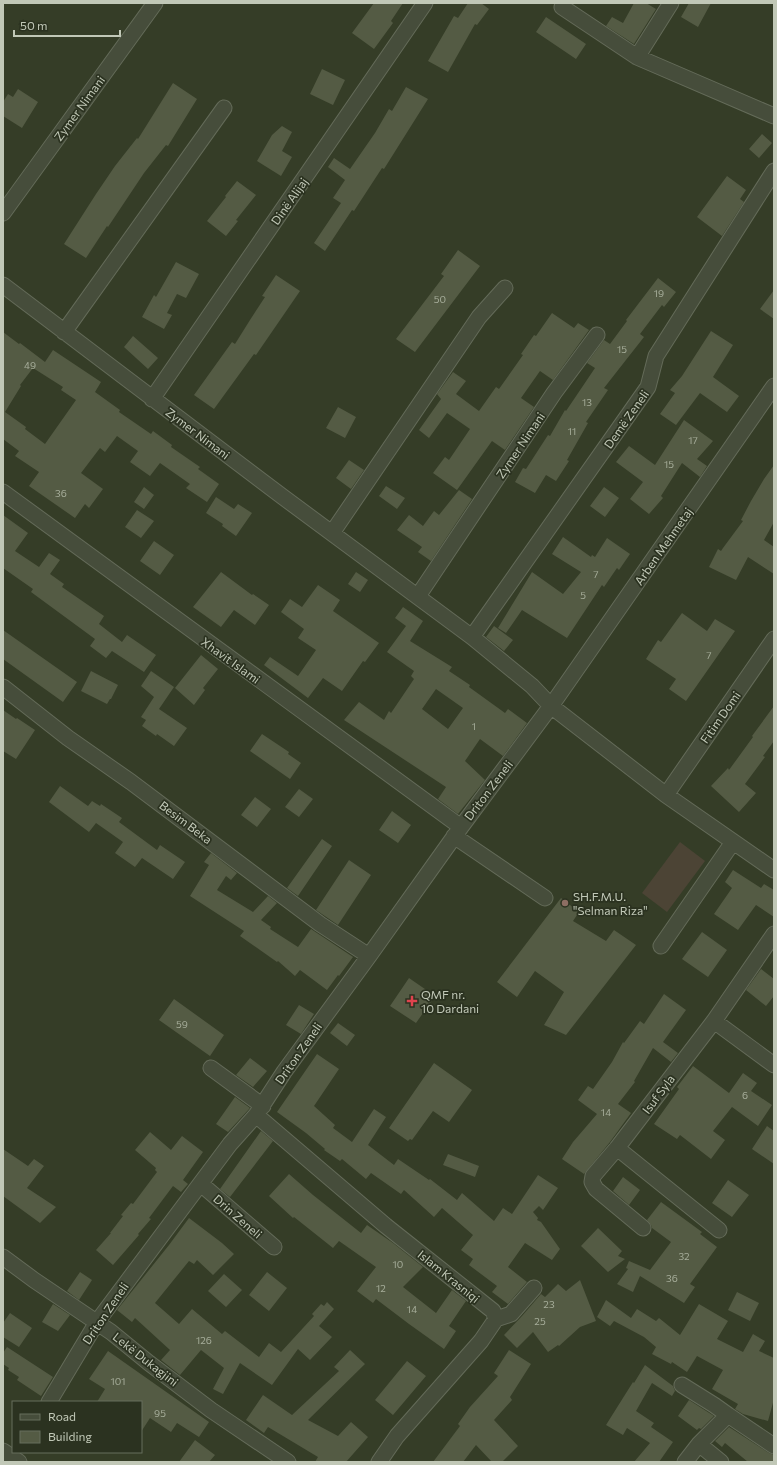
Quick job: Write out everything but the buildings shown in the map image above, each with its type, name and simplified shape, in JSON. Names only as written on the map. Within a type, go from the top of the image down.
[{"type":"street","name":"Zymer Nimani","points":[[3,213],[155,3]]},
{"type":"street","name":"Dinë Alijaj","points":[[152,399],[425,3]]},
{"type":"street","points":[[564,3],[562,7],[637,57],[774,116]]},
{"type":"street","points":[[637,57],[671,3]]},
{"type":"street","points":[[64,332],[224,108]]},
{"type":"street","name":"Demë Zeneli","points":[[472,637],[648,387],[656,356],[774,170]]},
{"type":"street","name":"Zymer Nimani","points":[[3,285],[152,399],[472,637],[532,686],[551,706]]},
{"type":"street","points":[[332,533],[479,317],[505,288]]},
{"type":"street","name":"Zymer Nimani","points":[[418,596],[554,394],[597,336]]},
{"type":"street","name":"Arben Mehmetaj","points":[[551,706],[774,386]]},
{"type":"street","name":"Xhavit Islami","points":[[3,492],[545,898]]},
{"type":"street","name":"Fitim Domi","points":[[666,795],[774,639]]},
{"type":"street","name":"Besim Beka","points":[[3,687],[68,738],[132,782],[320,924],[369,956]]},
{"type":"street","points":[[551,706],[666,795],[774,870]]},
{"type":"street","name":"Driton Zeneli","points":[[50,1401],[97,1322],[127,1280],[230,1144],[259,1110],[284,1072],[369,956],[457,831],[551,706]]},
{"type":"street","points":[[661,946],[734,842]]},
{"type":"street","name":"Isuf Syla","points":[[643,1228],[596,1189],[592,1182],[593,1176],[617,1148],[714,1021],[774,934]]},
{"type":"street","points":[[714,1021],[774,1066]]},
{"type":"street","points":[[211,1068],[259,1110]]},
{"type":"street","name":"Islam Krasniqi","points":[[259,1110],[386,1226],[493,1312],[496,1319]]},
{"type":"street","points":[[617,1148],[719,1230]]},
{"type":"street","name":"Drin Zeneli","points":[[201,1184],[274,1247]]},
{"type":"street","name":"Lekë Dukagjini","points":[[3,1257],[34,1280],[111,1332],[211,1410],[288,1462]]},
{"type":"street","points":[[379,1462],[397,1436],[481,1341],[496,1319],[511,1314],[534,1288]]},
{"type":"street","points":[[682,1385],[774,1446]]},
{"type":"street","points":[[685,1462],[699,1444],[728,1415]]},
{"type":"street","points":[[699,1444],[722,1462]]},
{"type":"shaded area","points":[[680,842],[705,861],[667,912],[642,893]]},
{"type":"place","name":"SH.F.M.U. \"Selman Riza\"","points":[[565,903]]},
{"type":"place","name":"QMF nr. 10 Dardani","points":[[412,1001]]}]
